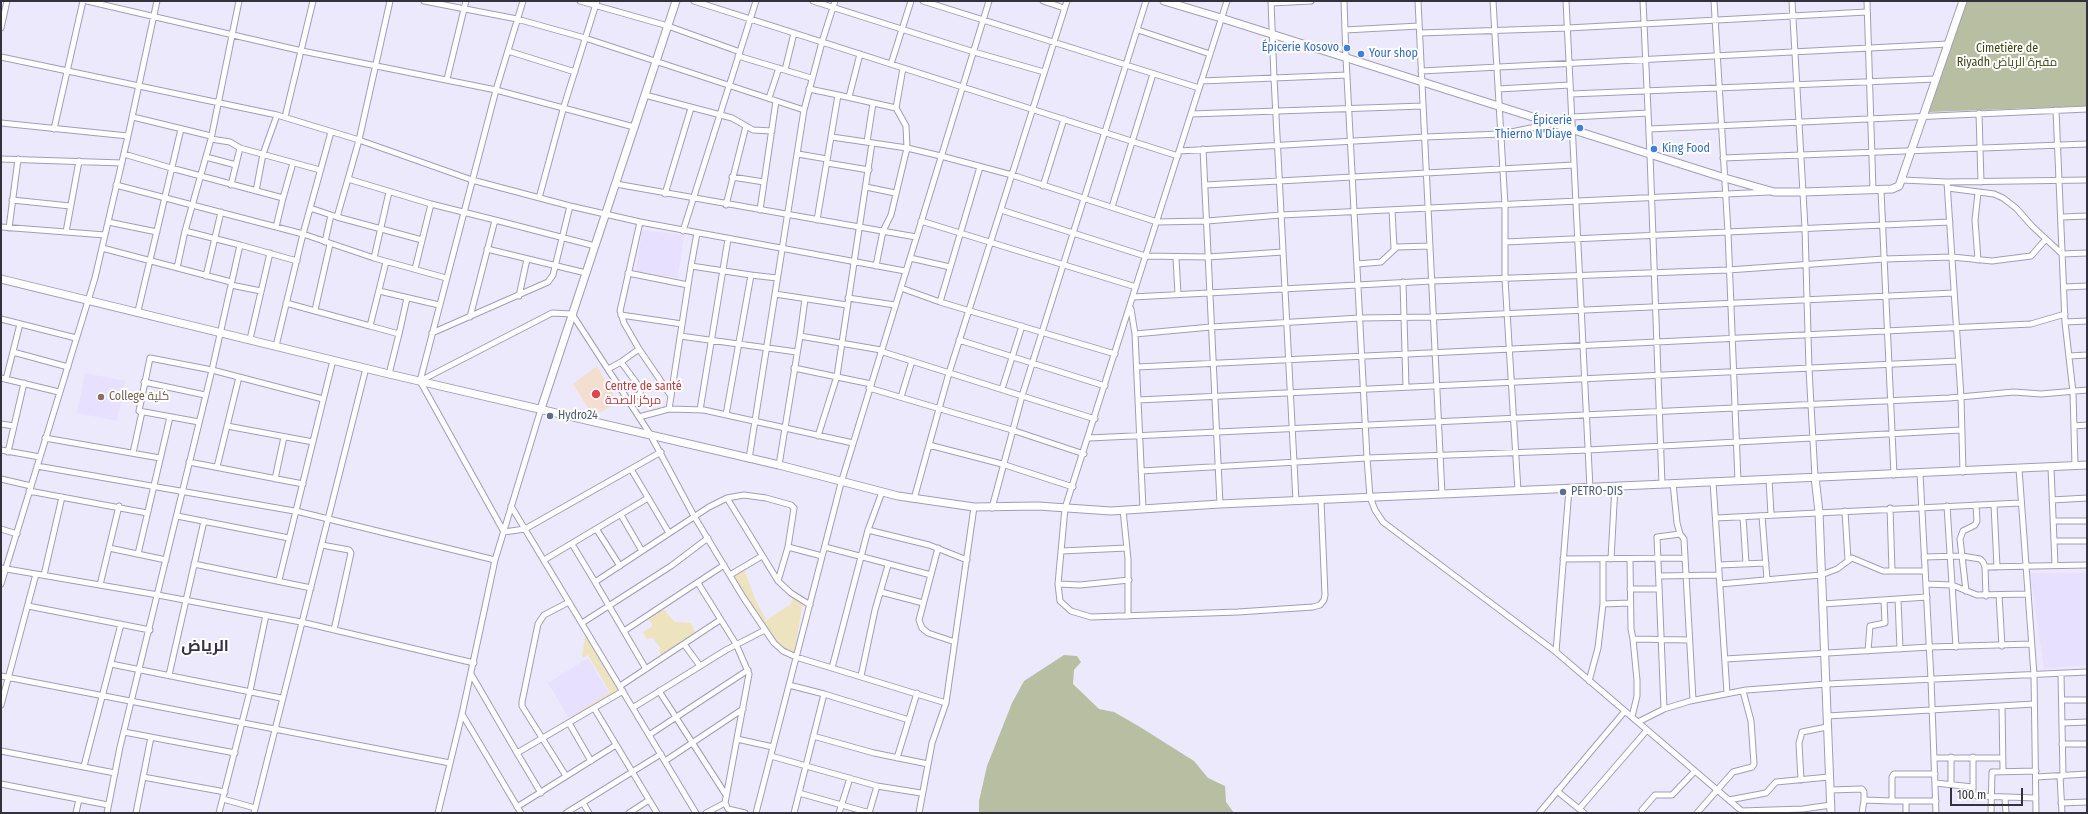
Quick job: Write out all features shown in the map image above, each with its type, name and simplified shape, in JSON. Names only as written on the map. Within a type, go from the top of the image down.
[{"type":"street","points":[[1,28],[7,1]]},
{"type":"street","points":[[54,128],[66,70],[83,1]]},
{"type":"street","points":[[87,1],[153,18],[302,51],[496,90],[564,106],[634,127]]},
{"type":"street","points":[[1,584],[3,569],[17,534],[59,392],[68,367],[102,248],[157,1]]},
{"type":"street","points":[[177,268],[185,231],[211,137],[239,1]]},
{"type":"street","points":[[285,117],[313,1]]},
{"type":"street","points":[[337,217],[359,140],[390,1]]},
{"type":"street","points":[[424,1],[517,19],[585,38],[804,110]]},
{"type":"street","points":[[447,79],[466,1]]},
{"type":"street","points":[[504,532],[420,382],[496,90],[523,1]]},
{"type":"street","points":[[580,1],[596,3],[668,26],[739,54],[812,78]]},
{"type":"street","points":[[438,813],[474,663],[496,560],[504,532],[541,409],[676,1]]},
{"type":"street","points":[[694,1],[1133,141],[1178,153],[1203,149],[1501,134],[1550,124]]},
{"type":"street","points":[[683,231],[728,85],[756,1]]},
{"type":"street","points":[[813,1],[903,28],[974,52],[1044,72]]},
{"type":"street","points":[[749,459],[804,110],[822,42],[835,1]]},
{"type":"street","points":[[891,64],[911,1]]},
{"type":"street","points":[[923,1],[1199,88]]},
{"type":"street","points":[[756,813],[841,483],[989,1]]},
{"type":"street","points":[[1043,1],[1064,8]]},
{"type":"street","points":[[914,499],[949,373],[1067,1]]},
{"type":"street","points":[[992,508],[1002,464],[1032,363],[1072,234],[1127,66],[1146,1]]},
{"type":"street","points":[[1164,1],[1272,34],[1572,131],[1774,192]]},
{"type":"street","points":[[1227,1],[1145,256],[1131,308],[1066,508],[1058,584],[1060,601],[1071,611],[1091,617],[1238,612],[1312,608],[1320,605],[1324,600],[1325,595],[1321,500]]},
{"type":"street","points":[[1296,501],[1275,110],[1271,2],[1311,1]]},
{"type":"street","points":[[1344,1],[1367,458],[1370,497],[1375,510],[1383,522],[1556,652],[1742,812],[1803,811],[1830,805]]},
{"type":"street","points":[[1418,1],[1442,494]]},
{"type":"street","points":[[1493,1],[1501,134],[1505,279],[1518,491]]},
{"type":"street","points":[[1566,1],[1590,488]]},
{"type":"street","points":[[1643,1],[1658,375],[1661,411],[1662,484]]},
{"type":"street","points":[[1714,1],[1728,232],[1728,270],[1738,481]]},
{"type":"street","points":[[1792,1],[1805,228],[1809,369],[1815,477],[1819,512],[1831,813]]},
{"type":"street","points":[[1867,1],[1867,48],[1873,190]]},
{"type":"street","points":[[832,136],[907,148],[942,156],[1084,198],[1157,222],[1207,221],[1281,215],[1774,192],[1881,190],[1897,188],[1902,180],[1963,1]]},
{"type":"street","points":[[539,198],[564,106],[596,3]]},
{"type":"street","points":[[1420,33],[1568,28],[1867,12]]},
{"type":"street","points":[[1345,30],[1419,26]]},
{"type":"street","points":[[1138,30],[1210,54]]},
{"type":"street","points":[[785,70],[794,33]]},
{"type":"street","points":[[1421,71],[1948,44]]},
{"type":"street","points":[[508,51],[575,72]]},
{"type":"street","points":[[850,97],[860,54]]},
{"type":"street","points":[[1,57],[139,87],[277,114],[359,140],[472,180],[570,206],[683,231],[905,271]]},
{"type":"street","points":[[769,98],[779,68]]},
{"type":"street","points":[[876,266],[883,231],[890,214],[907,148],[906,126],[896,108],[903,68]]},
{"type":"street","points":[[1112,207],[1153,74]]},
{"type":"street","points":[[1201,81],[1347,75]]},
{"type":"street","points":[[1571,94],[1797,86],[1936,79]]},
{"type":"street","points":[[1498,89],[1570,85]]},
{"type":"street","points":[[809,89],[838,94],[896,108]]},
{"type":"street","points":[[818,220],[838,94]]},
{"type":"street","points":[[645,95],[738,120],[757,131],[772,131]]},
{"type":"street","points":[[760,210],[776,100]]},
{"type":"street","points":[[818,436],[837,376],[869,170],[873,102]]},
{"type":"street","points":[[1191,114],[1423,106]]},
{"type":"street","points":[[665,194],[691,108]]},
{"type":"street","points":[[1649,129],[2087,109]]},
{"type":"street","points":[[2056,110],[2062,217],[2065,322],[2073,392],[2075,466]]},
{"type":"street","points":[[1572,117],[1648,113]]},
{"type":"street","points":[[1979,113],[1981,182]]},
{"type":"street","points":[[256,191],[264,154],[277,114]]},
{"type":"street","points":[[132,117],[233,143],[240,148],[320,170]]},
{"type":"street","points":[[1043,186],[1064,119]]},
{"type":"street","points":[[1,123],[128,136]]},
{"type":"street","points":[[726,205],[746,126]]},
{"type":"street","points":[[138,311],[171,168],[182,129]]},
{"type":"street","points":[[276,346],[303,234],[331,132]]},
{"type":"street","points":[[1723,158],[1872,151],[1980,149],[2087,144]]},
{"type":"street","points":[[231,185],[240,148]]},
{"type":"street","points":[[1203,149],[1220,504]]},
{"type":"street","points":[[124,154],[231,185],[283,198]]},
{"type":"street","points":[[798,154],[869,170]]},
{"type":"street","points":[[206,157],[236,165]]},
{"type":"street","points":[[1,159],[122,163]]},
{"type":"street","points":[[9,228],[18,159]]},
{"type":"street","points":[[66,232],[79,161]]},
{"type":"street","points":[[276,227],[293,162]]},
{"type":"street","points":[[1205,185],[1352,178],[1574,164]]},
{"type":"street","points":[[940,302],[980,167]]},
{"type":"street","points":[[732,177],[764,182]]},
{"type":"street","points":[[348,179],[464,213],[595,246]]},
{"type":"street","points":[[1902,180],[1948,182],[2087,180]]},
{"type":"street","points":[[1948,182],[1961,397],[1963,472]]},
{"type":"street","points":[[616,184],[726,205],[787,214],[916,237]]},
{"type":"street","points":[[116,185],[303,234],[386,262],[446,278]]},
{"type":"street","points":[[866,187],[896,193]]},
{"type":"street","points":[[1948,188],[1994,194],[2003,198],[2016,208],[2062,254],[2087,253]]},
{"type":"street","points":[[1881,190],[1889,330],[1894,474]]},
{"type":"street","points":[[374,258],[389,192]]},
{"type":"street","points":[[1978,193],[1975,220],[1978,260]]},
{"type":"street","points":[[12,200],[70,206]]},
{"type":"street","points":[[415,269],[431,204]]},
{"type":"street","points":[[432,334],[548,282],[553,275],[570,206]]},
{"type":"street","points":[[310,208],[337,217],[422,240]]},
{"type":"street","points":[[1001,210],[1072,234],[1145,256],[1176,258],[1283,252]]},
{"type":"street","points":[[1392,210],[1394,248]]},
{"type":"street","points":[[206,276],[221,212]]},
{"type":"street","points":[[314,310],[331,215]]},
{"type":"street","points":[[2062,217],[2087,216]]},
{"type":"street","points":[[470,317],[495,220]]},
{"type":"street","points":[[921,221],[1136,287]]},
{"type":"street","points":[[108,222],[157,232]]},
{"type":"street","points":[[640,222],[622,302],[621,315],[639,349],[671,396]]},
{"type":"street","points":[[1505,242],[1950,222]]},
{"type":"street","points":[[1,227],[105,236]]},
{"type":"street","points":[[185,231],[297,261]]},
{"type":"street","points":[[669,409],[697,233]]},
{"type":"street","points":[[700,410],[710,341],[728,239]]},
{"type":"street","points":[[1133,297],[1403,282],[1728,270],[1884,259],[1952,257],[1992,261],[2028,256],[2046,239]]},
{"type":"street","points":[[107,813],[131,702],[150,630],[240,245]]},
{"type":"street","points":[[1357,264],[1381,262],[1394,248],[1430,246]]},
{"type":"street","points":[[102,248],[261,290]]},
{"type":"street","points":[[487,249],[586,274]]},
{"type":"street","points":[[250,340],[270,253]]},
{"type":"street","points":[[910,258],[950,267]]},
{"type":"street","points":[[1176,258],[1178,294]]},
{"type":"street","points":[[519,296],[527,259]]},
{"type":"street","points":[[370,326],[386,262]]},
{"type":"street","points":[[691,266],[777,278]]},
{"type":"street","points":[[628,273],[688,285]]},
{"type":"street","points":[[726,415],[740,344],[751,275]]},
{"type":"street","points":[[1,279],[138,311],[420,382],[779,465],[841,483],[914,499],[974,507],[992,508],[1038,506],[1123,510],[1220,504],[1673,483],[2019,470],[2087,466]]},
{"type":"street","points":[[1403,282],[1406,387]]},
{"type":"street","points":[[2064,287],[2087,286]]},
{"type":"street","points":[[901,288],[940,302],[1115,354]]},
{"type":"street","points":[[379,291],[439,305]]},
{"type":"street","points":[[1135,334],[1211,327],[1360,318],[1434,317],[1730,302],[1887,297],[1954,293]]},
{"type":"street","points":[[775,294],[847,305]]},
{"type":"street","points":[[389,374],[407,298]]},
{"type":"street","points":[[848,298],[895,305]]},
{"type":"street","points":[[779,465],[806,299]]},
{"type":"street","points":[[286,303],[399,334]]},
{"type":"street","points":[[1131,308],[1135,334],[1143,509]]},
{"type":"street","points":[[420,382],[552,313],[572,314]]},
{"type":"street","points":[[572,314],[650,434],[694,516],[765,630],[777,645],[796,657],[946,703]]},
{"type":"street","points":[[1136,367],[1808,333],[2031,324],[2065,314]]},
{"type":"street","points":[[621,315],[682,324]]},
{"type":"street","points":[[1,319],[76,338]]},
{"type":"street","points":[[2065,322],[2087,321]]},
{"type":"street","points":[[20,324],[4,379],[59,392]]},
{"type":"street","points":[[1002,389],[1022,326]]},
{"type":"street","points":[[680,336],[797,352]]},
{"type":"street","points":[[800,336],[881,351],[1095,419]]},
{"type":"street","points":[[960,340],[1105,386]]},
{"type":"street","points":[[608,369],[639,349]]},
{"type":"street","points":[[13,352],[68,367]]},
{"type":"street","points":[[2068,356],[2087,355]]},
{"type":"street","points":[[133,453],[142,412],[139,411],[144,382],[149,359],[153,357],[212,370],[323,399]]},
{"type":"street","points":[[279,580],[332,360]]},
{"type":"street","points":[[900,397],[912,361]]},
{"type":"street","points":[[1138,400],[1958,361]]},
{"type":"street","points":[[621,362],[641,389],[640,394],[628,400]]},
{"type":"street","points":[[223,799],[254,810],[281,698],[311,588],[366,368]]},
{"type":"street","points":[[794,368],[837,376],[900,397],[1012,430],[1084,454]]},
{"type":"street","points":[[217,467],[239,377]]},
{"type":"street","points":[[144,382],[205,395]]},
{"type":"street","points":[[8,452],[24,384]]},
{"type":"street","points":[[1089,438],[1961,397],[2014,392],[2041,394],[2087,390]]},
{"type":"street","points":[[639,417],[669,409],[700,410],[853,443]]},
{"type":"street","points":[[142,412],[199,422]]},
{"type":"street","points":[[138,554],[170,417]]},
{"type":"street","points":[[1,424],[14,426]]},
{"type":"street","points":[[227,426],[313,442]]},
{"type":"street","points":[[2074,426],[2087,426]]},
{"type":"street","points":[[1141,471],[1367,458],[1588,450],[1961,430]]},
{"type":"street","points":[[275,478],[284,437]]},
{"type":"street","points":[[45,438],[160,458]]},
{"type":"street","points":[[929,445],[1002,464],[1073,487]]},
{"type":"street","points":[[1,450],[40,457]]},
{"type":"street","points":[[504,532],[525,529],[661,452]]},
{"type":"street","points":[[189,462],[302,484]]},
{"type":"street","points":[[37,466],[183,490],[296,511],[496,560]]},
{"type":"street","points":[[2051,468],[2055,565]]},
{"type":"street","points":[[631,469],[669,533]]},
{"type":"street","points":[[2019,470],[2020,503],[2034,675],[2036,813]]},
{"type":"street","points":[[1920,474],[1933,709],[1936,813]]},
{"type":"street","points":[[1,479],[62,497],[119,506],[147,513]]},
{"type":"street","points":[[1769,479],[1771,515]]},
{"type":"street","points":[[1713,482],[1727,693]]},
{"type":"street","points":[[1673,483],[1677,523],[1680,534],[1684,539],[1693,700]]},
{"type":"street","points":[[1611,559],[1615,486]]},
{"type":"street","points":[[1556,652],[1569,489]]},
{"type":"street","points":[[832,668],[868,530],[882,492]]},
{"type":"street","points":[[595,582],[709,506],[727,498],[744,495],[766,498],[793,506],[794,512],[788,547],[778,581]]},
{"type":"street","points":[[44,575],[62,497]]},
{"type":"street","points":[[544,560],[597,530],[648,498]]},
{"type":"street","points":[[727,498],[778,581],[791,593],[810,605]]},
{"type":"street","points":[[2052,500],[2087,498]]},
{"type":"street","points":[[1716,518],[1845,510],[2020,503]]},
{"type":"street","points":[[1994,504],[1997,567]]},
{"type":"street","points":[[1966,591],[1962,556],[1962,533],[1975,525],[1976,505]]},
{"type":"street","points":[[100,585],[119,506]]},
{"type":"street","points":[[512,506],[621,688],[634,707],[696,813]]},
{"type":"street","points":[[1947,506],[1956,646]]},
{"type":"street","points":[[919,813],[921,793],[933,737],[941,721],[946,703],[974,507]]},
{"type":"street","points":[[1890,508],[1892,571]]},
{"type":"street","points":[[1123,510],[1129,580],[1128,616]]},
{"type":"street","points":[[1845,510],[1848,560]]},
{"type":"street","points":[[621,515],[642,551]]},
{"type":"street","points":[[177,516],[289,538]]},
{"type":"street","points":[[1762,516],[1767,580]]},
{"type":"street","points":[[1743,517],[1746,563]]},
{"type":"street","points":[[169,675],[204,521]]},
{"type":"street","points":[[2054,521],[2087,521]]},
{"type":"street","points":[[1,529],[17,534]]},
{"type":"street","points":[[597,530],[620,566]]},
{"type":"street","points":[[868,530],[938,548],[967,560]]},
{"type":"street","points":[[1664,709],[1657,537],[1680,534]]},
{"type":"street","points":[[582,623],[671,566],[708,538]]},
{"type":"street","points":[[2054,541],[2087,542]]},
{"type":"street","points":[[572,544],[646,668]]},
{"type":"street","points":[[322,545],[349,550],[351,553],[334,630]]},
{"type":"street","points":[[788,547],[822,556]]},
{"type":"street","points":[[825,547],[888,565],[931,575]]},
{"type":"street","points":[[109,548],[166,560]]},
{"type":"street","points":[[938,548],[919,620],[922,628],[928,633],[955,642]]},
{"type":"street","points":[[1061,551],[1127,548]]},
{"type":"street","points":[[1924,557],[1950,555],[1980,559],[1985,567],[1986,596]]},
{"type":"street","points":[[730,575],[762,556]]},
{"type":"street","points":[[1563,559],[1630,560],[1685,558]]},
{"type":"street","points":[[1720,584],[1821,575],[1837,569],[1852,558],[1857,559],[1869,566],[1892,571],[1925,571]]},
{"type":"street","points":[[1590,681],[1598,648],[1602,604],[1603,559]]},
{"type":"street","points":[[1630,560],[1630,603],[1637,680],[1636,700],[1632,717]]},
{"type":"street","points":[[1719,565],[1766,563]]},
{"type":"street","points":[[194,564],[279,580],[311,588]]},
{"type":"street","points":[[624,630],[724,565]]},
{"type":"street","points":[[861,676],[888,565]]},
{"type":"street","points":[[1985,567],[2087,565]]},
{"type":"street","points":[[3,569],[158,595],[301,622],[474,663]]},
{"type":"street","points":[[1,705],[36,574]]},
{"type":"street","points":[[1659,576],[1720,575]]},
{"type":"street","points":[[1058,584],[1080,585],[1129,580]]},
{"type":"street","points":[[698,583],[736,644],[748,670],[749,678],[736,739],[725,803],[728,809],[745,813]]},
{"type":"street","points":[[1926,584],[1952,585],[1974,595],[1986,596],[2027,594]]},
{"type":"street","points":[[1630,589],[1659,589]]},
{"type":"street","points":[[881,592],[923,603]]},
{"type":"street","points":[[1999,595],[2002,646]]},
{"type":"street","points":[[1823,604],[1927,597]]},
{"type":"street","points":[[1898,599],[1900,649]]},
{"type":"street","points":[[1868,651],[1870,626],[1885,623],[1884,600]]},
{"type":"street","points":[[566,776],[522,706],[522,696],[538,624],[544,615],[569,602]]},
{"type":"street","points":[[1602,604],[1630,603]]},
{"type":"street","points":[[28,606],[150,630]]},
{"type":"street","points":[[219,813],[250,691],[266,616]]},
{"type":"street","points":[[517,754],[594,708],[646,668],[720,620]]},
{"type":"street","points":[[84,766],[121,624]]},
{"type":"street","points":[[634,707],[736,644],[765,630]]},
{"type":"street","points":[[1633,639],[1689,640]]},
{"type":"street","points":[[684,644],[700,666]]},
{"type":"street","points":[[1725,658],[1930,647],[2031,644]]},
{"type":"street","points":[[111,664],[281,698]]},
{"type":"street","points":[[649,735],[748,670]]},
{"type":"street","points":[[1638,722],[1664,709],[1693,700],[1743,691],[1826,684],[2087,672]]},
{"type":"street","points":[[471,674],[540,793]]},
{"type":"street","points":[[2061,674],[2062,813]]},
{"type":"street","points":[[1,676],[102,697],[450,763]]},
{"type":"street","points":[[789,685],[909,720]]},
{"type":"street","points":[[659,691],[726,795]]},
{"type":"street","points":[[1698,813],[1733,772],[1752,767],[1754,764],[1751,721],[1743,691]]},
{"type":"street","points":[[897,758],[916,693]]},
{"type":"street","points":[[794,813],[805,764],[824,694]]},
{"type":"street","points":[[2062,700],[2087,700]]},
{"type":"street","points":[[1827,716],[2034,704]]},
{"type":"street","points":[[2002,706],[2002,771]]},
{"type":"street","points":[[594,708],[657,813]]},
{"type":"street","points":[[665,761],[743,709]]},
{"type":"street","points":[[1539,813],[1625,711]]},
{"type":"street","points":[[462,714],[521,813]]},
{"type":"street","points":[[2062,723],[2087,722]]},
{"type":"street","points":[[569,723],[591,761]]},
{"type":"street","points":[[1801,780],[1799,743],[1802,732],[1827,727]]},
{"type":"street","points":[[1557,791],[1581,811],[1647,730]]},
{"type":"street","points":[[124,732],[235,753]]},
{"type":"street","points":[[813,736],[897,758],[928,764]]},
{"type":"street","points":[[136,813],[151,737]]},
{"type":"street","points":[[736,739],[773,747]]},
{"type":"street","points":[[2062,744],[2087,744]]},
{"type":"street","points":[[517,808],[616,745]]},
{"type":"street","points":[[1,751],[115,773]]},
{"type":"street","points":[[566,813],[661,754]]},
{"type":"street","points":[[771,756],[805,764],[877,786],[921,793]]},
{"type":"street","points":[[1934,758],[2002,758]]},
{"type":"street","points":[[1951,758],[1951,784]]},
{"type":"street","points":[[1973,758],[1973,794],[1977,796],[2005,798],[2036,798]]},
{"type":"street","points":[[1643,812],[1655,794],[1672,794],[1695,771]]},
{"type":"street","points":[[1991,813],[1992,772],[2036,771]]},
{"type":"street","points":[[1892,801],[1892,777],[1894,774],[1935,774]]},
{"type":"street","points":[[2036,777],[2087,774]]},
{"type":"street","points":[[143,777],[224,792]]},
{"type":"street","points":[[1729,800],[1766,793],[1776,782],[1829,777]]},
{"type":"street","points":[[839,813],[850,778]]},
{"type":"street","points":[[1936,783],[1973,786]]},
{"type":"street","points":[[1,784],[108,805]]},
{"type":"street","points":[[799,793],[870,813],[877,786]]},
{"type":"street","points":[[1830,790],[1862,790],[1864,792],[1862,813]]},
{"type":"street","points":[[2005,798],[2006,813]]},
{"type":"street","points":[[76,813],[79,799]]},
{"type":"street","points":[[629,813],[649,800]]},
{"type":"street","points":[[1864,800],[1936,801]]},
{"type":"street","points":[[1906,801],[1906,813]]},
{"type":"street","points":[[2061,803],[2087,802]]},
{"type":"street","points":[[583,803],[589,813]]},
{"type":"street","points":[[706,813],[725,803]]},
{"type":"shaded area","points":[[642,230],[684,235],[678,278],[636,272]]},
{"type":"shaded area","name":"Centre de santé مركز الصحة","points":[[597,366],[618,403],[593,416],[573,384]]},
{"type":"shaded area","name":"College كلية","points":[[85,373],[125,381],[117,421],[77,413]]},
{"type":"shaded area","points":[[2030,573],[2087,573],[2087,665],[2044,669]]},
{"type":"shaded area","points":[[588,658],[609,693],[569,718],[548,683]]},
{"type":"green space","name":"Cimetière de Riyadh مقبرة الرياض","points":[[1967,1],[2087,1],[2087,106],[1929,112]]},
{"type":"green space","points":[[1064,655],[1077,656],[1081,662],[1074,670],[1073,684],[1099,709],[1114,712],[1194,761],[1208,778],[1225,786],[1226,802],[1234,813],[979,813],[979,801],[987,766],[1012,703],[1024,681]]},
{"type":"sand","points":[[743,567],[756,601],[766,619],[764,622],[791,604],[793,595],[803,602],[794,655],[777,645],[733,576]]},
{"type":"sand","points":[[663,609],[675,622],[691,623],[696,634],[663,658],[659,650],[661,649],[653,638],[647,639],[643,632],[653,626],[647,616]]},
{"type":"sand","points":[[586,629],[622,689],[572,721],[572,716],[610,692],[588,655],[582,658]]},
{"type":"place","name":"Épicerie Kosovo","points":[[1347,48]]},
{"type":"place","name":"Your shop","points":[[1361,54]]},
{"type":"place","name":"Épicerie Thierno N'Diaye","points":[[1580,128]]},
{"type":"place","name":"King Food","points":[[1654,149]]},
{"type":"place","name":"Centre de santé مركز الصحة","points":[[596,394]]},
{"type":"place","name":"College كلية","points":[[101,397]]},
{"type":"place","name":"Hydro24","points":[[550,416]]},
{"type":"place","name":"PETRO-DIS","points":[[1563,492]]},
{"type":"district","name":"الرياض","points":[[205,647]]}]
